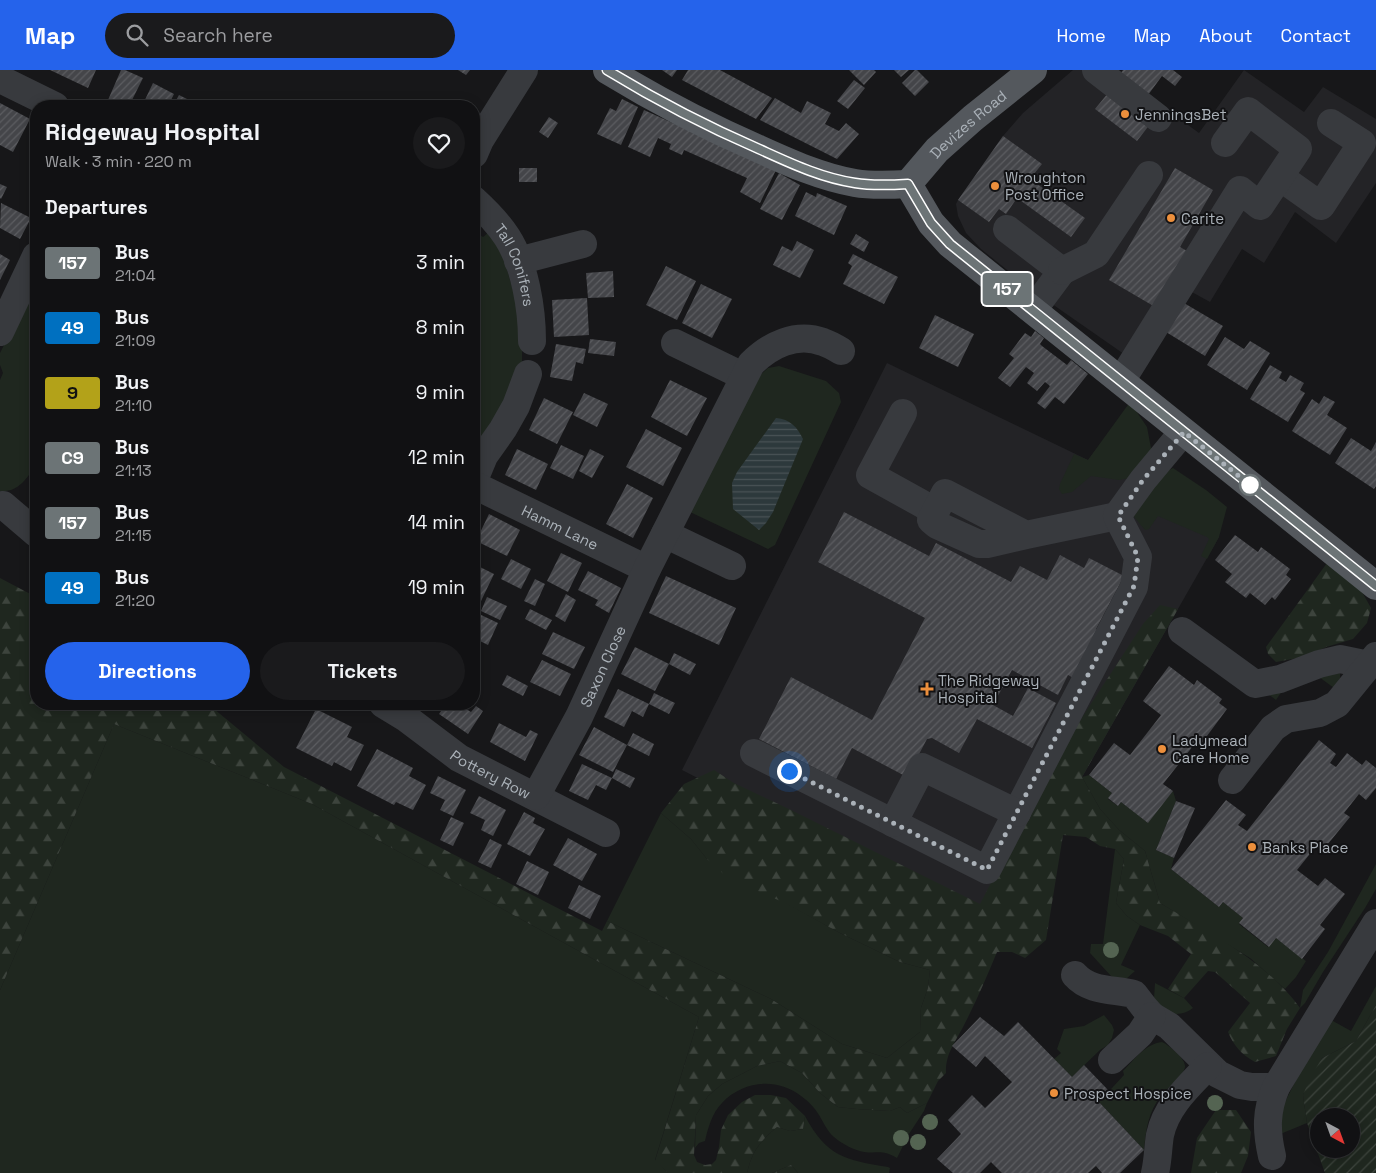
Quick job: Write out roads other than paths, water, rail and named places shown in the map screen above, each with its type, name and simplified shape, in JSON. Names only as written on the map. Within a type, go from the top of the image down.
[{"type":"main road","points":[[607,70],[700,122],[801,168],[853,183],[872,185],[908,184],[931,223],[950,244],[1376,586]]},
{"type":"main road","name":"Devizes Road","points":[[908,184],[937,150],[973,118],[1033,70]]},
{"type":"street","points":[[480,140],[524,70]]},
{"type":"street","points":[[1096,70],[1158,118]]},
{"type":"street","points":[[0,79],[43,100]]},
{"type":"street","points":[[1121,381],[1240,190],[1260,206],[1298,149],[1248,111],[1225,143]]},
{"type":"street","points":[[1280,176],[1321,206],[1362,143],[1331,123]]},
{"type":"street","points":[[1033,310],[1062,271],[1096,254],[1149,175]]},
{"type":"street","name":"Tall Conifers","points":[[480,206],[497,223],[508,239],[518,261],[531,306],[532,341]]},
{"type":"street","points":[[1008,228],[1062,271]]},
{"type":"street","points":[[518,261],[583,244]]},
{"type":"street","points":[[0,332],[30,269]]},
{"type":"street","name":"Saxon Close","points":[[536,796],[579,717],[647,569],[743,376],[751,364],[761,354],[788,340],[801,338],[824,342],[841,351]]},
{"type":"street","points":[[675,343],[743,376]]},
{"type":"street","points":[[480,466],[484,456],[516,406],[528,374]]},
{"type":"street","points":[[903,413],[870,475],[935,511],[945,493],[1026,535],[1118,516],[1143,480],[1184,432]]},
{"type":"street","name":"Hamm Lane","points":[[480,488],[647,569]]},
{"type":"street","points":[[3,506],[30,520]]},
{"type":"street","points":[[754,753],[987,870],[1134,586],[1138,557],[1118,516]]},
{"type":"street","points":[[665,534],[732,566]]},
{"type":"street","points":[[1182,631],[1255,684],[1280,679],[1319,664],[1340,659],[1373,660]]},
{"type":"street","points":[[1232,780],[1273,728],[1286,719],[1320,713],[1337,704],[1373,660]]},
{"type":"street","name":"Pottery Row","points":[[393,710],[459,758],[606,832]]},
{"type":"street","points":[[893,823],[922,767],[1017,814]]},
{"type":"street","points":[[1272,1156],[1267,1129],[1270,1103],[1276,1087],[1376,923]]},
{"type":"street","points":[[1075,976],[1082,983],[1090,987],[1134,994],[1152,1016],[1180,1036],[1218,1074],[1240,1085],[1276,1087]]},
{"type":"street","points":[[1112,1060],[1140,1034],[1152,1016]]},
{"type":"street","points":[[1155,1173],[1160,1132],[1169,1111],[1178,1097],[1208,1066]]},
{"type":"place","name":"JenningsBet","points":[[1125,114]]},
{"type":"place","name":"Wroughton Post Office","points":[[995,186]]},
{"type":"place","name":"Carite","points":[[1171,218]]},
{"type":"place","name":"The Ridgeway Hospital","points":[[927,689]]},
{"type":"place","name":"Ladymead Care Home","points":[[1162,749]]},
{"type":"place","name":"Banks Place","points":[[1252,847]]},
{"type":"place","name":"Prospect Hospice","points":[[1054,1093]]}]
